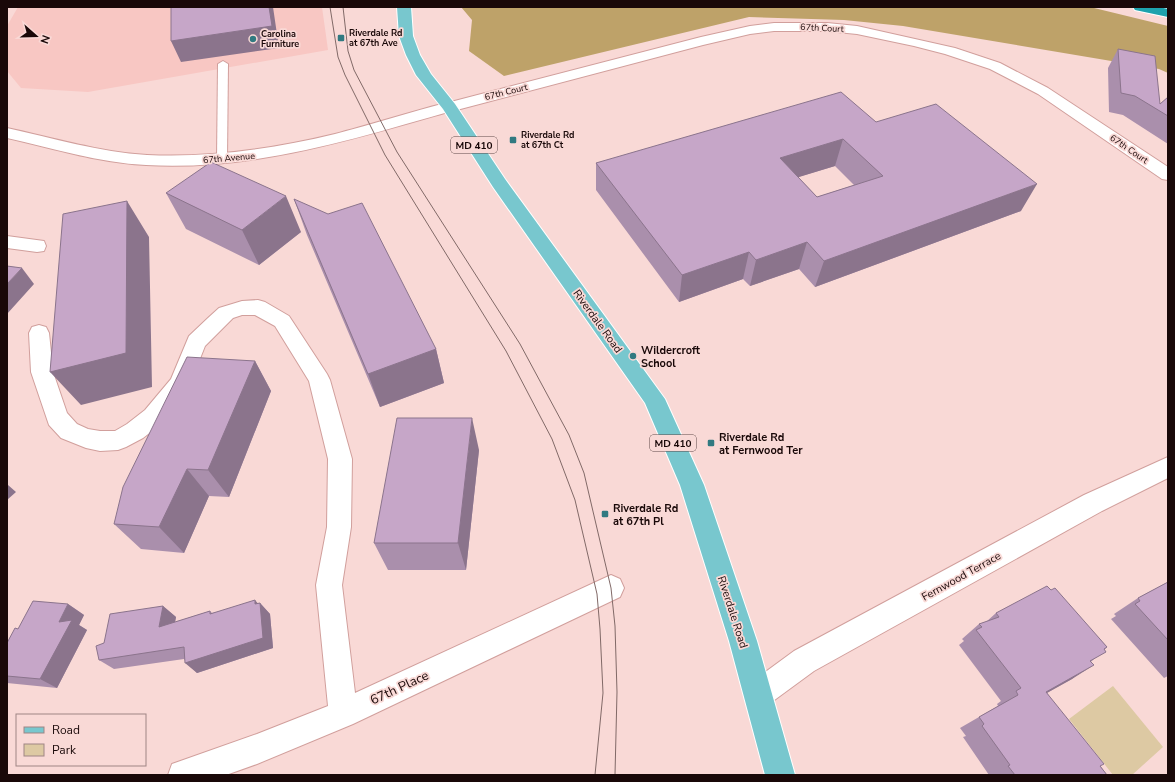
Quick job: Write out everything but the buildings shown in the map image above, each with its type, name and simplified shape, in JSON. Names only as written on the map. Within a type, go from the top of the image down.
[{"type":"highway","points":[[1140,7],[1168,12]]},
{"type":"highway","points":[[1151,7],[1168,12]]},
{"type":"main road","name":"Riverdale Road","points":[[404,7],[406,36],[413,55],[424,75],[448,107],[504,190],[654,399],[692,485],[759,694],[770,742],[780,775]]},
{"type":"street","name":"67th Court","points":[[448,107],[701,41],[750,30],[781,27],[827,27],[857,30],[915,42],[950,51],[994,66],[1043,91],[1168,175]]},
{"type":"street","name":"67th Avenue","points":[[7,133],[106,155],[129,158],[170,161],[222,160],[278,153],[318,144],[448,107]]},
{"type":"street","points":[[7,242],[37,246]]},
{"type":"street","points":[[39,333],[42,372],[57,418],[69,431],[86,438],[100,441],[118,440],[135,431],[153,417],[180,383],[196,342],[226,313],[242,308],[258,307],[282,321],[319,380],[340,459],[339,527],[330,585],[343,714]]},
{"type":"street","name":"Fernwood Terrace","points":[[759,694],[811,658],[1093,504],[1168,467]]},
{"type":"street","name":"67th Place","points":[[183,775],[257,749],[343,714],[610,588]]},
{"type":"lane","points":[[222,160],[224,64]]},
{"type":"shaded area","points":[[18,7],[322,7],[328,50],[88,92],[21,88],[7,71],[7,26]]},
{"type":"shaded area","points":[[461,7],[1090,7],[1168,26],[1168,73],[1159,69],[903,26],[844,20],[749,17],[504,76],[469,51],[472,20]]},
{"type":"green space","points":[[1113,686],[1163,747],[1132,775],[1113,775],[1069,719]]},
{"type":"tram line","points":[[330,7],[338,57],[345,75],[385,155],[506,351],[552,439],[575,500],[597,594],[600,629],[603,693],[595,775]]},
{"type":"tram line","points":[[343,7],[348,51],[354,70],[397,152],[520,344],[569,435],[584,473],[611,588],[615,626],[617,692],[615,775]]},
{"type":"place","name":"Riverdale Rd at 67th Ave","points":[[341,38]]},
{"type":"place","name":"Carolina Furniture","points":[[253,39]]},
{"type":"place","name":"Riverdale Rd at 67th Ct","points":[[513,140]]},
{"type":"place","name":"Wildercroft School","points":[[633,356]]},
{"type":"place","name":"Riverdale Rd at Fernwood Ter","points":[[711,443]]},
{"type":"place","name":"Riverdale Rd at 67th Pl","points":[[605,514]]}]
